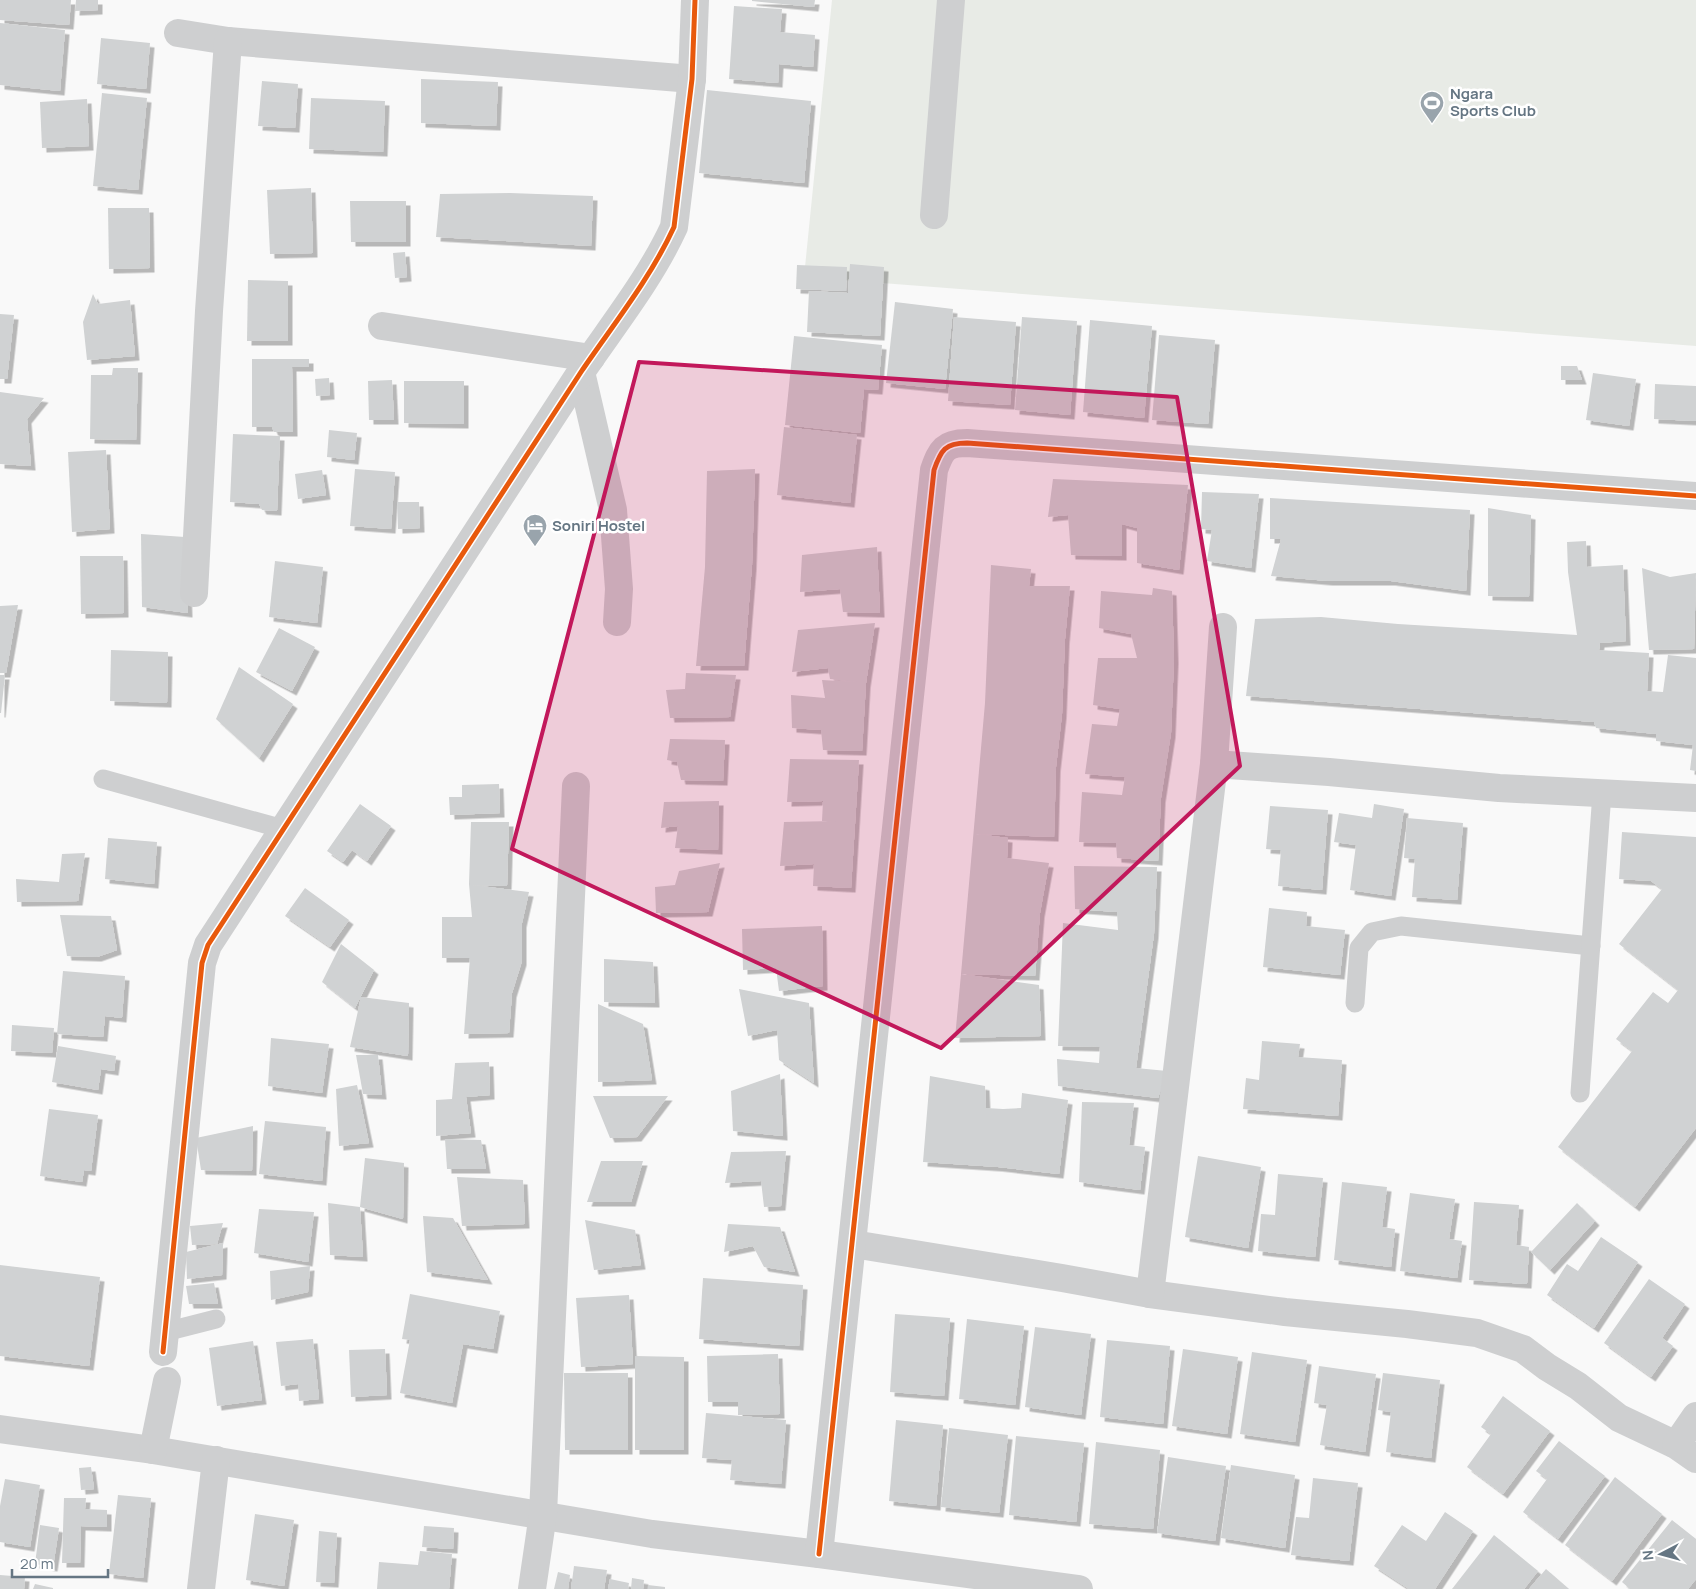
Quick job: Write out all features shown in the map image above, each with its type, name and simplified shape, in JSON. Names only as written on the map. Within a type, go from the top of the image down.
[{"type":"street","points":[[164,1342],[202,963],[208,945],[586,365],[657,260],[674,227],[692,79],[695,0]]},
{"type":"street","points":[[934,215],[950,0]]},
{"type":"street","points":[[178,34],[228,41],[692,79]]},
{"type":"street","points":[[194,593],[209,311],[228,41]]},
{"type":"street","points":[[382,326],[586,365]]},
{"type":"street","points":[[586,365],[613,510],[619,589],[617,622]]},
{"type":"street","points":[[819,1554],[934,470],[942,451],[947,446],[956,443],[967,443],[1696,496]]},
{"type":"street","points":[[1150,1294],[1214,764],[1224,627]]},
{"type":"street","points":[[1214,764],[1329,772],[1499,788],[1696,798]]},
{"type":"street","points":[[532,1589],[543,1514],[576,786]]},
{"type":"street","points":[[852,1244],[1150,1294],[1285,1312],[1477,1333],[1523,1349],[1547,1367],[1578,1386],[1619,1418],[1686,1452],[1696,1416]]},
{"type":"street","points":[[153,1450],[167,1381]]},
{"type":"street","points":[[0,1429],[216,1460],[652,1534],[1079,1589]]},
{"type":"street","points":[[201,1589],[216,1460]]},
{"type":"lane","points":[[103,779],[283,829]]},
{"type":"lane","points":[[1580,1093],[1602,793]]},
{"type":"lane","points":[[1355,1003],[1359,948],[1372,932],[1401,926],[1591,946]]},
{"type":"lane","points":[[164,1342],[216,1319]]},
{"type":"highlighted area","points":[[639,362],[1177,397],[1240,766],[941,1048],[512,849]]},
{"type":"shaded area","points":[[832,0],[1696,0],[1696,346],[804,277]]},
{"type":"building","points":[[0,0],[71,0],[69,25],[0,20]]},
{"type":"building","points":[[76,0],[98,0],[98,10],[75,11]]},
{"type":"building","points":[[752,0],[815,0],[814,7]]},
{"type":"building","points":[[734,6],[782,9],[780,32],[815,35],[813,67],[779,64],[778,83],[729,79]]},
{"type":"building","points":[[0,23],[65,30],[60,91],[0,85]]},
{"type":"building","points":[[101,38],[150,43],[146,89],[97,84]]},
{"type":"building","points":[[421,79],[498,82],[496,126],[421,123]]},
{"type":"building","points":[[262,81],[298,84],[295,128],[258,126]]},
{"type":"building","points":[[707,90],[811,101],[804,183],[699,173]]},
{"type":"building","points":[[102,93],[147,98],[138,190],[93,186]]},
{"type":"building","points":[[311,98],[385,101],[383,152],[309,149]]},
{"type":"building","points":[[87,99],[89,146],[42,148],[40,102]]},
{"type":"building","points":[[311,188],[313,253],[270,254],[267,190]]},
{"type":"building","points":[[510,193],[593,196],[591,246],[436,237],[440,194]]},
{"type":"building","points":[[350,201],[406,201],[406,242],[351,242]]},
{"type":"building","points":[[108,208],[149,208],[150,268],[109,269]]},
{"type":"building","points":[[405,252],[407,277],[395,278],[393,253]]},
{"type":"building","points":[[850,264],[884,267],[880,336],[807,332],[809,291],[848,293]]},
{"type":"building","points":[[797,265],[847,267],[846,291],[796,289]]},
{"type":"building","points":[[248,280],[288,281],[288,341],[247,341]]},
{"type":"building","points":[[93,294],[98,304],[130,300],[135,356],[87,360],[83,322]]},
{"type":"building","points":[[895,302],[953,309],[945,389],[886,383]]},
{"type":"building","points":[[0,314],[14,315],[7,379],[0,379]]},
{"type":"building","points":[[954,317],[1016,322],[1010,405],[948,401]]},
{"type":"building","points":[[1022,317],[1077,321],[1070,415],[1015,410]]},
{"type":"building","points":[[1090,320],[1152,326],[1144,418],[1083,412]]},
{"type":"building","points":[[1159,335],[1215,340],[1208,424],[1152,420]]},
{"type":"building","points":[[794,336],[882,345],[878,390],[864,389],[860,433],[785,425]]},
{"type":"building","points":[[252,359],[309,359],[309,367],[292,367],[293,432],[274,432],[272,427],[252,427]]},
{"type":"building","points":[[1561,366],[1577,366],[1582,380],[1561,380]]},
{"type":"building","points":[[113,368],[138,368],[136,440],[90,439],[91,375],[112,375]]},
{"type":"building","points":[[1593,373],[1636,379],[1629,426],[1586,420]]},
{"type":"building","points":[[329,378],[330,395],[316,396],[315,379]]},
{"type":"building","points":[[392,380],[394,420],[369,420],[368,381]]},
{"type":"building","points":[[404,381],[464,381],[464,424],[404,423]]},
{"type":"building","points":[[1655,384],[1696,386],[1696,421],[1654,419]]},
{"type":"building","points":[[0,392],[44,398],[27,419],[31,466],[0,464]]},
{"type":"building","points":[[784,427],[857,435],[850,503],[777,495]]},
{"type":"building","points":[[329,430],[357,433],[354,460],[327,457]]},
{"type":"building","points":[[233,434],[280,436],[277,511],[262,510],[259,504],[230,502]]},
{"type":"building","points":[[106,450],[110,529],[72,532],[68,452]]},
{"type":"building","points":[[355,469],[395,472],[391,529],[350,526]]},
{"type":"building","points":[[755,469],[752,565],[744,666],[696,666],[705,567],[707,471]]},
{"type":"building","points":[[322,470],[326,495],[298,499],[295,474]]},
{"type":"building","points":[[1053,479],[1188,485],[1179,570],[1137,563],[1137,528],[1122,524],[1122,556],[1071,555],[1068,515],[1048,517]]},
{"type":"building","points":[[1202,492],[1259,494],[1251,568],[1207,561],[1212,530],[1201,529]]},
{"type":"building","points":[[1270,498],[1470,510],[1466,591],[1391,581],[1328,581],[1271,576],[1281,539],[1270,539]]},
{"type":"building","points":[[397,502],[419,502],[420,528],[398,529]]},
{"type":"building","points":[[1488,508],[1531,515],[1529,597],[1488,596]]},
{"type":"building","points":[[141,534],[185,537],[188,613],[142,607]]},
{"type":"building","points":[[1586,541],[1587,567],[1623,565],[1626,641],[1600,643],[1599,650],[1649,653],[1647,691],[1663,692],[1668,655],[1696,658],[1696,771],[1690,770],[1693,745],[1656,741],[1656,734],[1596,728],[1594,722],[1246,696],[1255,619],[1321,617],[1398,624],[1577,635],[1568,572],[1567,542]]},
{"type":"building","points":[[877,547],[880,613],[843,612],[840,589],[800,592],[802,555]]},
{"type":"building","points":[[80,556],[123,556],[124,613],[81,614]]},
{"type":"building","points":[[275,561],[323,567],[317,623],[269,617]]},
{"type":"building","points":[[991,565],[1031,569],[1029,586],[1070,586],[1065,639],[1062,714],[1056,767],[1054,837],[976,834],[1008,838],[1007,858],[1049,863],[1040,913],[1035,976],[961,974],[985,703]]},
{"type":"building","points":[[1642,568],[1670,577],[1696,573],[1694,649],[1649,650]]},
{"type":"building","points":[[1153,588],[1172,591],[1174,659],[1171,733],[1161,798],[1158,861],[1117,858],[1116,843],[1079,842],[1082,792],[1122,795],[1125,777],[1085,774],[1092,724],[1117,726],[1120,709],[1093,705],[1098,658],[1137,658],[1131,634],[1099,628],[1101,591],[1152,595]]},
{"type":"building","points":[[18,605],[6,673],[0,673],[0,606]]},
{"type":"building","points":[[875,623],[866,683],[862,751],[823,750],[821,730],[792,728],[791,695],[825,698],[822,680],[857,682],[830,679],[828,668],[792,672],[798,630]]},
{"type":"building","points":[[279,628],[315,647],[292,691],[256,672]]},
{"type":"building","points":[[111,650],[168,652],[167,703],[110,701]]},
{"type":"building","points":[[239,667],[293,704],[259,758],[216,719]]},
{"type":"building","points":[[686,673],[736,675],[730,717],[670,718],[666,690],[685,689]]},
{"type":"building","points":[[0,675],[5,675],[1,713],[0,713]]},
{"type":"building","points":[[670,739],[725,740],[723,781],[681,780],[677,762],[667,760]]},
{"type":"building","points":[[790,759],[859,760],[851,888],[813,886],[814,864],[780,866],[784,822],[836,821],[822,821],[823,801],[787,802]]},
{"type":"building","points":[[499,784],[500,813],[450,815],[449,797],[462,797],[462,785]]},
{"type":"building","points":[[719,801],[718,850],[675,848],[678,826],[661,828],[664,802]]},
{"type":"building","points":[[360,804],[391,826],[367,861],[352,850],[343,862],[327,851]]},
{"type":"building","points":[[1374,804],[1404,809],[1391,896],[1350,890],[1356,845],[1334,842],[1339,813],[1372,818]]},
{"type":"building","points":[[1270,806],[1328,810],[1322,890],[1278,886],[1281,850],[1266,849]]},
{"type":"building","points":[[1407,818],[1463,823],[1457,900],[1412,897],[1415,859],[1404,858]]},
{"type":"building","points":[[471,822],[509,822],[507,886],[473,885],[529,892],[522,923],[522,961],[512,993],[509,1033],[464,1034],[470,958],[442,958],[442,917],[472,917],[469,884]]},
{"type":"building","points":[[1622,832],[1696,837],[1696,1128],[1635,1207],[1558,1147],[1632,1051],[1616,1039],[1653,992],[1668,1003],[1678,990],[1619,944],[1662,889],[1651,881],[1619,879]]},
{"type":"building","points":[[108,838],[157,842],[154,884],[105,879]]},
{"type":"building","points":[[85,853],[78,901],[17,902],[16,879],[59,882],[62,854]]},
{"type":"building","points":[[720,863],[708,912],[656,913],[655,887],[675,885],[679,871]]},
{"type":"building","points":[[1074,866],[1157,867],[1154,934],[1136,1068],[1167,1071],[1158,1098],[1058,1086],[1057,1059],[1099,1063],[1100,1047],[1058,1046],[1063,923],[1118,930],[1117,912],[1075,909]]},
{"type":"building","points":[[305,888],[349,920],[330,947],[285,916]]},
{"type":"building","points":[[1269,908],[1307,912],[1306,926],[1345,930],[1340,975],[1263,967]]},
{"type":"building","points":[[60,915],[111,916],[117,950],[97,957],[67,956]]},
{"type":"building","points":[[822,926],[823,986],[779,991],[776,968],[743,970],[742,929]]},
{"type":"building","points":[[341,944],[374,970],[355,1008],[322,982]]},
{"type":"building","points":[[604,959],[653,962],[655,1003],[604,1002]]},
{"type":"building","points":[[63,971],[125,976],[122,1018],[105,1016],[103,1037],[57,1034]]},
{"type":"building","points":[[961,974],[1039,985],[1041,1036],[955,1038]]},
{"type":"building","points":[[739,989],[809,1003],[814,1083],[779,1060],[777,1030],[748,1036]]},
{"type":"building","points":[[361,997],[409,1003],[408,1056],[350,1047]]},
{"type":"building","points":[[598,1004],[643,1024],[652,1080],[598,1082]]},
{"type":"building","points":[[12,1025],[54,1028],[52,1053],[11,1051]]},
{"type":"building","points":[[271,1038],[329,1044],[322,1093],[268,1086]]},
{"type":"building","points":[[1262,1041],[1300,1044],[1298,1057],[1342,1060],[1338,1116],[1243,1109],[1246,1078],[1259,1080]]},
{"type":"building","points":[[58,1046],[116,1056],[114,1071],[101,1069],[98,1090],[52,1082]]},
{"type":"building","points":[[356,1055],[378,1055],[382,1095],[363,1094]]},
{"type":"building","points":[[489,1062],[490,1095],[466,1097],[471,1133],[436,1136],[436,1100],[452,1099],[455,1063]]},
{"type":"building","points":[[780,1074],[783,1136],[733,1131],[731,1091]]},
{"type":"building","points":[[930,1076],[985,1086],[986,1108],[1021,1108],[1022,1093],[1068,1100],[1059,1174],[998,1167],[923,1162]]},
{"type":"building","points":[[357,1085],[369,1143],[339,1146],[336,1089]]},
{"type":"building","points":[[593,1096],[668,1096],[637,1137],[610,1138]]},
{"type":"building","points":[[1082,1102],[1134,1103],[1129,1145],[1145,1147],[1140,1190],[1079,1182]]},
{"type":"building","points":[[49,1109],[98,1115],[91,1171],[84,1170],[82,1182],[40,1176]]},
{"type":"building","points":[[265,1121],[326,1127],[322,1181],[259,1174]]},
{"type":"building","points":[[253,1126],[252,1171],[201,1170],[196,1138]]},
{"type":"building","points":[[445,1139],[481,1140],[486,1169],[447,1169]]},
{"type":"building","points":[[786,1151],[781,1206],[764,1207],[761,1181],[725,1183],[731,1152]]},
{"type":"building","points":[[1198,1156],[1261,1167],[1248,1248],[1185,1237]]},
{"type":"building","points":[[365,1158],[404,1163],[403,1219],[360,1207]]},
{"type":"building","points":[[601,1161],[643,1161],[631,1202],[587,1202]]},
{"type":"building","points":[[1278,1174],[1323,1178],[1315,1257],[1258,1251],[1261,1214],[1275,1215]]},
{"type":"building","points":[[457,1177],[523,1180],[525,1224],[462,1226]]},
{"type":"building","points":[[1342,1182],[1387,1187],[1382,1227],[1395,1229],[1391,1267],[1334,1260]]},
{"type":"building","points":[[1410,1193],[1455,1199],[1449,1239],[1462,1241],[1457,1278],[1400,1271]]},
{"type":"building","points":[[1474,1202],[1519,1205],[1516,1245],[1529,1247],[1527,1284],[1469,1280]]},
{"type":"building","points":[[328,1203],[360,1207],[363,1257],[330,1255]]},
{"type":"building","points":[[1577,1203],[1595,1221],[1550,1270],[1531,1252]]},
{"type":"building","points":[[259,1209],[314,1212],[308,1262],[254,1253]]},
{"type":"building","points":[[423,1216],[453,1218],[488,1280],[427,1272]]},
{"type":"building","points":[[585,1220],[635,1230],[641,1265],[594,1270]]},
{"type":"building","points":[[223,1223],[217,1244],[192,1245],[190,1226]]},
{"type":"building","points":[[728,1224],[780,1227],[795,1272],[764,1267],[753,1246],[724,1252]]},
{"type":"building","points":[[1601,1237],[1638,1262],[1594,1328],[1547,1295],[1567,1264],[1578,1271]]},
{"type":"building","points":[[223,1243],[222,1275],[187,1279],[186,1252]]},
{"type":"building","points":[[0,1265],[100,1277],[89,1366],[0,1356]]},
{"type":"building","points":[[310,1266],[308,1292],[271,1300],[270,1271]]},
{"type":"building","points":[[703,1278],[803,1285],[799,1346],[699,1339]]},
{"type":"building","points":[[1649,1279],[1685,1304],[1662,1338],[1673,1346],[1651,1377],[1604,1343]]},
{"type":"building","points":[[214,1283],[218,1304],[189,1304],[186,1286]]},
{"type":"building","points":[[410,1294],[500,1311],[493,1349],[463,1344],[452,1403],[400,1393],[410,1340],[402,1339]]},
{"type":"building","points":[[629,1295],[633,1364],[581,1367],[576,1298]]},
{"type":"building","points":[[895,1314],[950,1318],[944,1396],[890,1392]]},
{"type":"building","points":[[967,1319],[1024,1326],[1015,1405],[959,1399]]},
{"type":"building","points":[[1035,1327],[1091,1334],[1081,1415],[1025,1407]]},
{"type":"building","points":[[313,1339],[319,1399],[299,1401],[298,1384],[281,1386],[276,1342]]},
{"type":"building","points":[[1107,1340],[1170,1346],[1163,1424],[1100,1417]]},
{"type":"building","points":[[253,1341],[262,1400],[217,1406],[209,1348]]},
{"type":"building","points":[[385,1349],[387,1395],[351,1397],[349,1350]]},
{"type":"building","points":[[1183,1349],[1238,1357],[1227,1434],[1172,1426]]},
{"type":"building","points":[[1252,1352],[1307,1360],[1295,1442],[1240,1434]]},
{"type":"building","points":[[778,1354],[780,1414],[738,1415],[738,1402],[708,1402],[707,1356]]},
{"type":"building","points":[[635,1356],[684,1357],[684,1450],[635,1450]]},
{"type":"building","points":[[1319,1366],[1376,1374],[1365,1452],[1320,1445],[1327,1405],[1314,1403]]},
{"type":"building","points":[[564,1373],[628,1373],[628,1450],[565,1450]]},
{"type":"building","points":[[1383,1373],[1440,1380],[1431,1458],[1386,1452],[1391,1412],[1378,1410]]},
{"type":"building","points":[[1503,1396],[1550,1431],[1503,1494],[1467,1467],[1491,1434],[1481,1427]]},
{"type":"building","points":[[706,1413],[786,1420],[781,1484],[730,1480],[732,1460],[702,1458]]},
{"type":"building","points":[[896,1420],[943,1425],[936,1506],[889,1501]]},
{"type":"building","points":[[949,1428],[1008,1435],[999,1513],[941,1507]]},
{"type":"building","points":[[1016,1436],[1084,1443],[1076,1522],[1009,1515]]},
{"type":"building","points":[[1559,1441],[1605,1476],[1558,1539],[1523,1512],[1547,1479],[1536,1471]]},
{"type":"building","points":[[1096,1442],[1160,1450],[1153,1529],[1089,1524]]},
{"type":"building","points":[[1168,1457],[1226,1466],[1215,1541],[1157,1533]]},
{"type":"building","points":[[1231,1465],[1295,1475],[1285,1548],[1221,1538]]},
{"type":"building","points":[[91,1467],[94,1489],[81,1490],[79,1468]]},
{"type":"building","points":[[1615,1477],[1662,1514],[1612,1581],[1565,1545]]},
{"type":"building","points":[[1313,1478],[1358,1483],[1349,1561],[1291,1555],[1296,1517],[1309,1518]]},
{"type":"building","points":[[5,1479],[40,1485],[30,1547],[0,1542],[0,1506]]},
{"type":"building","points":[[118,1495],[151,1498],[143,1578],[109,1574]]},
{"type":"building","points":[[64,1498],[86,1498],[85,1509],[107,1510],[107,1527],[81,1526],[80,1563],[62,1563]]},
{"type":"building","points":[[1445,1512],[1473,1531],[1435,1589],[1409,1589],[1374,1566],[1402,1525],[1426,1541]]},
{"type":"building","points":[[255,1514],[294,1520],[284,1586],[246,1580]]},
{"type":"building","points":[[1672,1520],[1696,1539],[1696,1579],[1688,1589],[1630,1589],[1622,1582]]},
{"type":"building","points":[[40,1525],[59,1528],[53,1567],[35,1564]]},
{"type":"building","points":[[424,1526],[454,1528],[453,1549],[422,1547]]},
{"type":"building","points":[[319,1531],[337,1533],[334,1583],[316,1582]]},
{"type":"building","points":[[1494,1535],[1538,1571],[1524,1589],[1452,1589]]},
{"type":"building","points":[[420,1551],[452,1554],[449,1589],[377,1589],[379,1562],[418,1565]]},
{"type":"building","points":[[574,1566],[607,1570],[604,1589],[571,1589]]},
{"type":"building","points":[[1546,1569],[1569,1589],[1529,1589]]},
{"type":"building","points":[[558,1572],[570,1575],[568,1589],[554,1589]]},
{"type":"building","points":[[0,1575],[25,1577],[24,1589],[0,1589]]},
{"type":"building","points":[[632,1578],[644,1580],[643,1589],[631,1589]]},
{"type":"building","points":[[610,1579],[629,1583],[628,1589],[608,1589]]},
{"type":"building","points":[[35,1584],[53,1588],[53,1589],[33,1589]]},
{"type":"building","points":[[648,1585],[665,1587],[665,1589],[648,1589]]},
{"type":"cycle path","points":[[163,1352],[202,963],[208,945],[581,372],[654,265],[674,227],[692,79],[695,0]]},
{"type":"cycle path","points":[[819,1554],[934,470],[939,457],[945,449],[954,444],[967,443],[1696,496]]},
{"type":"place","name":"Ngara Sports Club","points":[[1432,124]]},
{"type":"place","name":"Soniri Hostel","points":[[535,547]]}]
